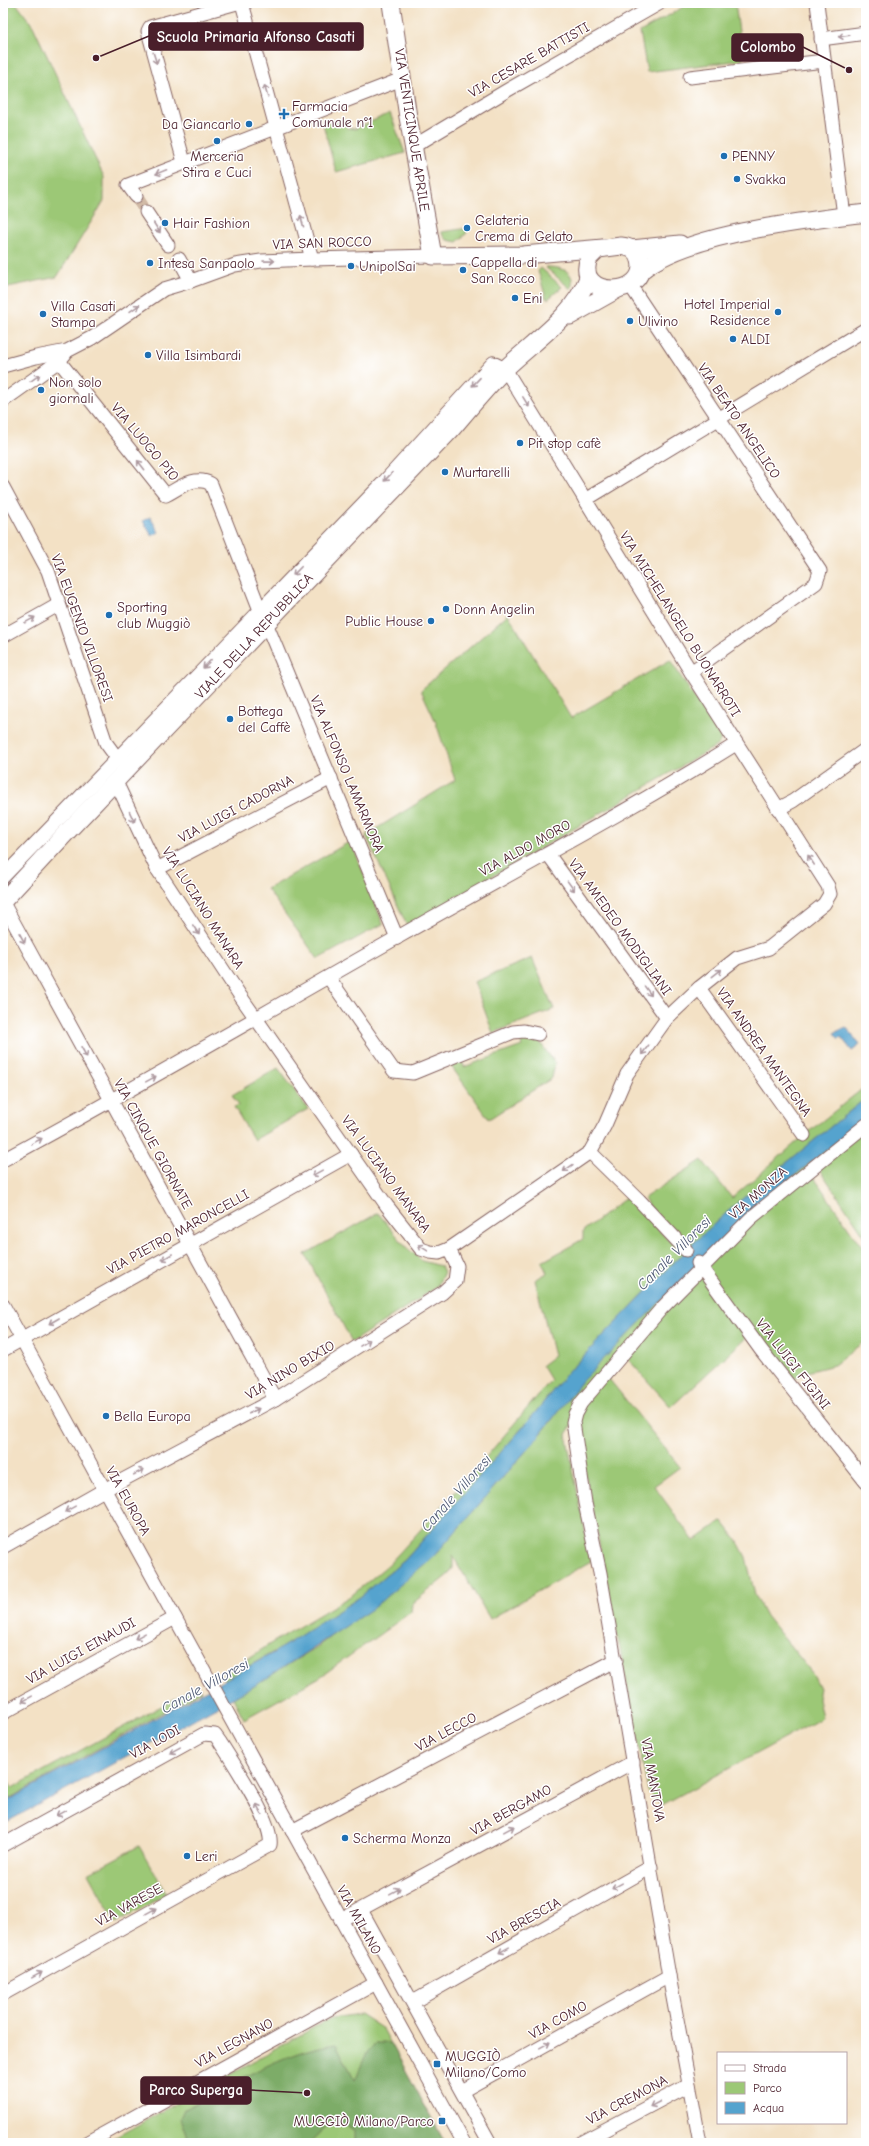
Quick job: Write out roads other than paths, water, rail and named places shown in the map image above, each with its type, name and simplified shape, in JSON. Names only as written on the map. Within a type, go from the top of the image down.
[{"type":"main road","name":"VIA VENTICINQUE APRILE","points":[[391,3],[402,79],[433,256]]},
{"type":"main road","points":[[527,255],[569,258],[588,275],[598,287],[625,287],[636,281],[641,271],[661,258],[706,242],[761,228],[866,213]]},
{"type":"main road","points":[[433,256],[527,255],[622,246],[632,249],[706,242]]},
{"type":"main road","points":[[588,275],[589,258],[595,251],[603,248]]},
{"type":"main road","points":[[632,249],[639,257],[641,271]]},
{"type":"main road","name":"VIALE DELLA REPUBBLICA","points":[[3,902],[116,782],[263,616],[450,430],[505,369],[548,330],[579,298],[588,275]]},
{"type":"main road","name":"VIALE DELLA REPUBBLICA","points":[[548,330],[587,304],[625,287]]},
{"type":"street","points":[[184,162],[148,32],[150,27],[237,3]]},
{"type":"street","points":[[242,3],[276,128],[309,259]]},
{"type":"street","name":"VIA CESARE BATTISTI","points":[[414,146],[638,9],[660,3]]},
{"type":"street","points":[[817,3],[844,216]]},
{"type":"street","points":[[821,39],[866,33]]},
{"type":"street","points":[[690,77],[824,61]]},
{"type":"street","points":[[136,196],[128,185],[184,162],[402,79]]},
{"type":"street","points":[[146,212],[168,245]]},
{"type":"street","name":"VIA SAN ROCCO","points":[[63,356],[92,338],[158,292],[191,282],[235,265],[261,261],[433,256]]},
{"type":"street","points":[[179,260],[191,282]]},
{"type":"street","name":"VIA BEATO ANGELICO","points":[[625,287],[718,419],[819,568],[820,575],[816,583],[691,672]]},
{"type":"street","points":[[585,500],[866,329]]},
{"type":"street","points":[[3,366],[36,356],[63,356]]},
{"type":"street","points":[[3,401],[63,356]]},
{"type":"street","name":"VIA LUOGO PIO","points":[[63,356],[166,495],[199,479],[211,484],[263,616]]},
{"type":"street","name":"VIA MICHELANGELO BUONARROTI","points":[[505,369],[691,672],[828,886],[830,894]]},
{"type":"street","name":"VIA EUGENIO VILLORESI","points":[[5,494],[48,571],[58,605],[108,748],[117,758]]},
{"type":"street","points":[[3,636],[58,605]]},
{"type":"street","name":"VIALE DELLA REPUBBLICA","points":[[3,877],[117,758],[263,616]]},
{"type":"street","name":"VIA ALFONSO LAMARMORA","points":[[263,616],[397,938]]},
{"type":"street","name":"VIA ALDO MORO","points":[[3,1160],[256,1020],[397,938],[548,854],[736,744]]},
{"type":"street","points":[[778,809],[793,801],[866,749]]},
{"type":"street","name":"VIA LUIGI CADORNA","points":[[157,869],[331,778]]},
{"type":"street","name":"VIA LUCIANO MANARA","points":[[116,782],[157,869],[256,1020],[387,1206],[421,1249],[430,1252],[439,1253],[449,1249],[590,1152],[605,1125],[627,1074],[667,1018],[699,988],[737,958],[769,948],[824,904],[830,894]]},
{"type":"street","name":"VIA AMEDEO MODIGLIANI","points":[[548,854],[667,1018]]},
{"type":"street","name":"VIA CINQUE GIORNATE","points":[[3,902],[275,1399]]},
{"type":"street","points":[[329,978],[394,1071],[413,1073],[513,1032],[524,1031],[538,1034]]},
{"type":"street","name":"VIA ANDREA MANTEGNA","points":[[699,988],[804,1135]]},
{"type":"street","name":"VIA MONZA","points":[[573,1422],[575,1414],[581,1403],[602,1376],[700,1266],[751,1218],[866,1124]]},
{"type":"street","points":[[590,1152],[639,1200],[686,1250]]},
{"type":"street","name":"VIA PIETRO MARONCELLI","points":[[3,1350],[190,1243],[351,1154]]},
{"type":"street","name":"VIA NINO BIXIO","points":[[3,1547],[104,1490],[275,1399],[442,1293],[455,1282],[457,1266],[449,1249]]},
{"type":"street","name":"VIA LUIGI FIGINI","points":[[700,1266],[761,1350],[866,1482]]},
{"type":"street","name":"VIA EUROPA","points":[[3,1305],[226,1710]]},
{"type":"street","name":"VIA MANTOVA","points":[[573,1422],[585,1503],[616,1660],[669,1976],[700,2143]]},
{"type":"street","name":"VIA LUIGI EINAUDI","points":[[3,1713],[174,1618]]},
{"type":"street","name":"VIA LECCO","points":[[292,1831],[616,1660]]},
{"type":"street","name":"VIA MILANO","points":[[226,1710],[464,2143]]},
{"type":"street","name":"VIA LODI","points":[[3,1845],[204,1734],[215,1735],[220,1742],[268,1827],[272,1839],[270,1845]]},
{"type":"street","name":"VIA BERGAMO","points":[[341,1920],[633,1762]]},
{"type":"street","name":"VIA VARESE","points":[[3,1994],[270,1845]]},
{"type":"street","name":"VIA BRESCIA","points":[[413,2002],[651,1867]]},
{"type":"street","name":"VIA MILANO","points":[[361,1910],[490,2143]]},
{"type":"street","name":"VIA COMO","points":[[462,2091],[669,1976]]},
{"type":"street","name":"VIA LEGNANO","points":[[87,2143],[376,1983]]},
{"type":"street","name":"VIA CREMONA","points":[[580,2143],[689,2085]]},
{"type":"water","points":[[150,517],[159,532],[152,536],[143,521]]},
{"type":"water","points":[[846,1027],[860,1045],[852,1051],[841,1037],[839,1039],[834,1033]]},
{"type":"water","points":[[866,1098],[866,1118],[747,1214],[582,1381],[540,1435],[434,1556],[372,1609],[258,1684],[3,1824],[3,1803],[273,1653],[360,1597],[405,1560],[525,1425],[568,1372],[686,1250],[736,1204]]},
{"type":"tunnel","points":[[136,196],[146,212]]},
{"type":"place","name":"Scuola Primaria Alfonso Casati","points":[[96,58]]},
{"type":"place","name":"Colombo","points":[[849,70]]},
{"type":"place","name":"Farmacia Comunale n°1","points":[[284,114]]},
{"type":"place","name":"Da Giancarlo","points":[[249,124]]},
{"type":"place","name":"Merceria Stira e Cuci","points":[[217,141]]},
{"type":"place","name":"PENNY","points":[[724,156]]},
{"type":"place","name":"Svakka","points":[[737,179]]},
{"type":"place","name":"Hair Fashion","points":[[165,223]]},
{"type":"place","name":"Gelateria Crema di Gelato","points":[[467,228]]},
{"type":"place","name":"Intesa Sanpaolo","points":[[150,263]]},
{"type":"place","name":"UnipolSai","points":[[351,266]]},
{"type":"place","name":"Cappella di San Rocco","points":[[463,270]]},
{"type":"place","name":"Eni","points":[[515,298]]},
{"type":"place","name":"Hotel Imperial Residence","points":[[778,312]]},
{"type":"place","name":"Villa Casati Stampa","points":[[43,314]]},
{"type":"place","name":"Ulivino","points":[[630,321]]},
{"type":"place","name":"ALDI","points":[[733,339]]},
{"type":"place","name":"Villa Isimbardi","points":[[148,355]]},
{"type":"place","name":"Non solo giornali","points":[[41,390]]},
{"type":"place","name":"Pit stop cafè","points":[[520,443]]},
{"type":"place","name":"Murtarelli","points":[[445,472]]},
{"type":"place","name":"Donn Angelin","points":[[446,609]]},
{"type":"place","name":"Sporting club Muggiò","points":[[109,615]]},
{"type":"place","name":"Public House","points":[[431,621]]},
{"type":"place","name":"Bottega del Caffè","points":[[230,719]]},
{"type":"place","name":"Bella Europa","points":[[106,1416]]},
{"type":"place","name":"Scherma Monza","points":[[345,1838]]},
{"type":"place","name":"Leri","points":[[187,1856]]},
{"type":"place","name":"MUGGIÒ Milano/Como","points":[[437,2064]]},
{"type":"place","name":"Parco Superga","points":[[307,2093]]},
{"type":"place","name":"MUGGIÒ Milano/Parco","points":[[442,2121]]},
{"type":"water label","name":"Canale Villoresi","points":[[674,1253]]},
{"type":"water label","name":"Canale Villoresi","points":[[456,1493]]},
{"type":"water label","name":"Canale Villoresi","points":[[205,1686]]}]
